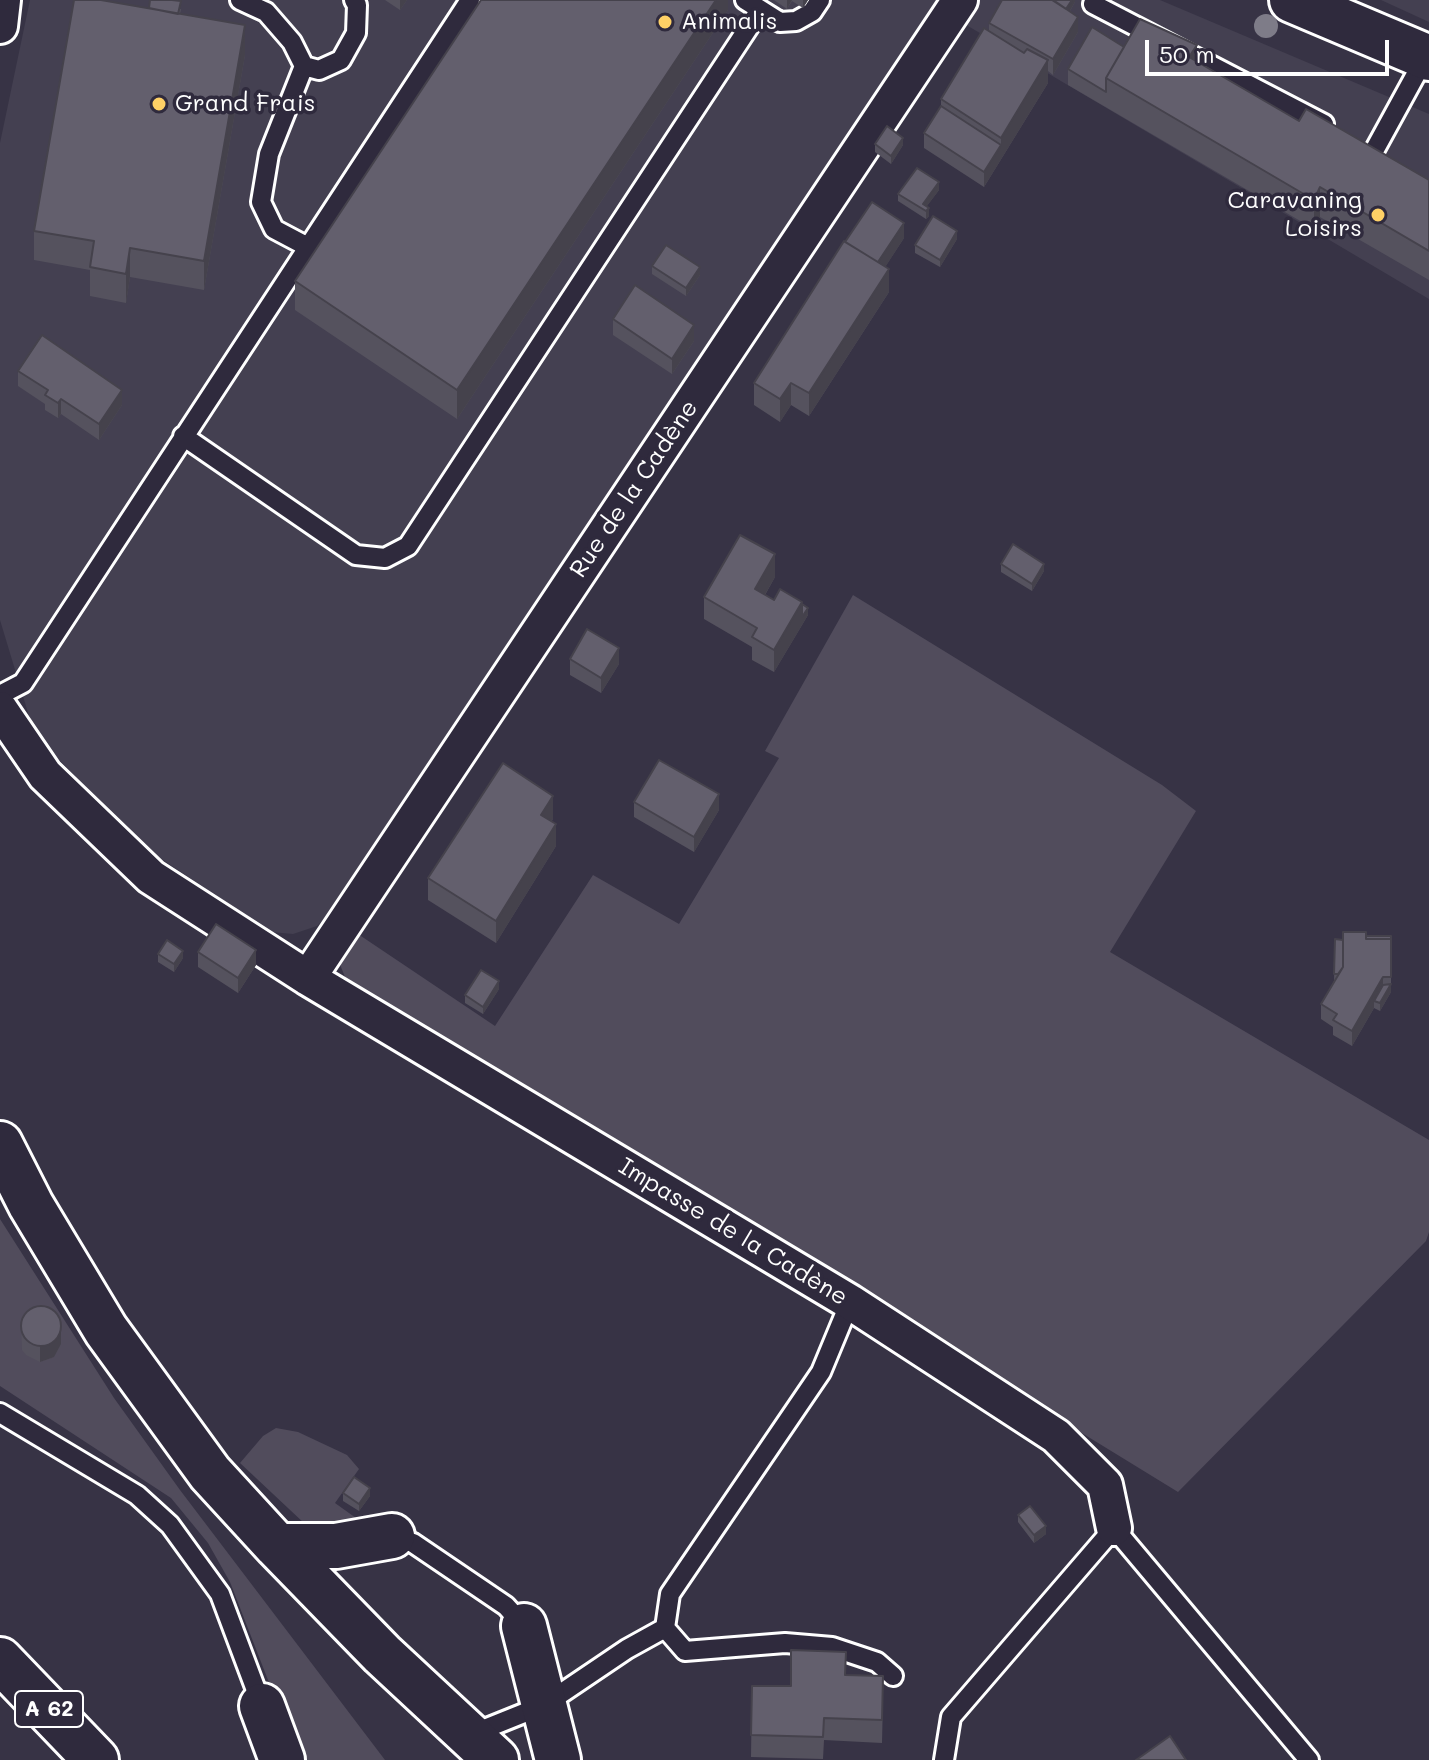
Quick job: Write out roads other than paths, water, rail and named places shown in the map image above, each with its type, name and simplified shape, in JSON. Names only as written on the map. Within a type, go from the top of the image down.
[{"type":"main road","points":[[1292,0],[1428,55]]},
{"type":"main road","points":[[0,1144],[31,1205],[106,1330],[210,1473],[382,1654],[483,1748]]},
{"type":"main road","points":[[277,1546],[336,1546],[392,1536]]},
{"type":"main road","points":[[524,1626],[558,1760]]},
{"type":"main road","name":"A 62","points":[[0,1660],[96,1760]]},
{"type":"main road","points":[[262,1706],[282,1760]]},
{"type":"street","points":[[0,26],[3,0]]},
{"type":"street","name":"Rue de la Cadène","points":[[308,978],[960,0]]},
{"type":"street","name":"Impasse de la Cadène","points":[[0,709],[45,775],[151,877],[308,978],[850,1302],[1056,1436],[1105,1485],[1114,1528]]},
{"type":"lane","points":[[240,0],[266,12],[292,42],[304,66],[269,154],[261,202],[274,229],[308,247]]},
{"type":"lane","points":[[304,66],[319,70],[341,60],[356,33],[357,5],[354,0]]},
{"type":"lane","points":[[0,695],[23,683],[470,0]]},
{"type":"lane","points":[[183,436],[356,555],[385,558],[408,546],[753,5],[780,22],[796,21],[812,12],[820,0]]},
{"type":"lane","points":[[1093,4],[1367,147],[1428,55]]},
{"type":"lane","points":[[850,1302],[821,1372],[670,1594],[665,1628],[685,1651],[785,1643],[832,1647],[877,1662],[893,1676]]},
{"type":"lane","points":[[0,1413],[137,1495],[170,1525],[220,1594],[262,1706]]},
{"type":"lane","points":[[944,1760],[951,1717],[1114,1528],[1309,1760]]},
{"type":"lane","points":[[392,1536],[413,1543],[506,1606],[524,1626]]},
{"type":"lane","points":[[483,1748],[627,1649],[665,1628]]},
{"type":"place","name":"Animalis","points":[[665,22]]},
{"type":"place","name":"Grand Frais","points":[[159,104]]},
{"type":"place","name":"Caravaning Loisirs","points":[[1378,215]]}]
